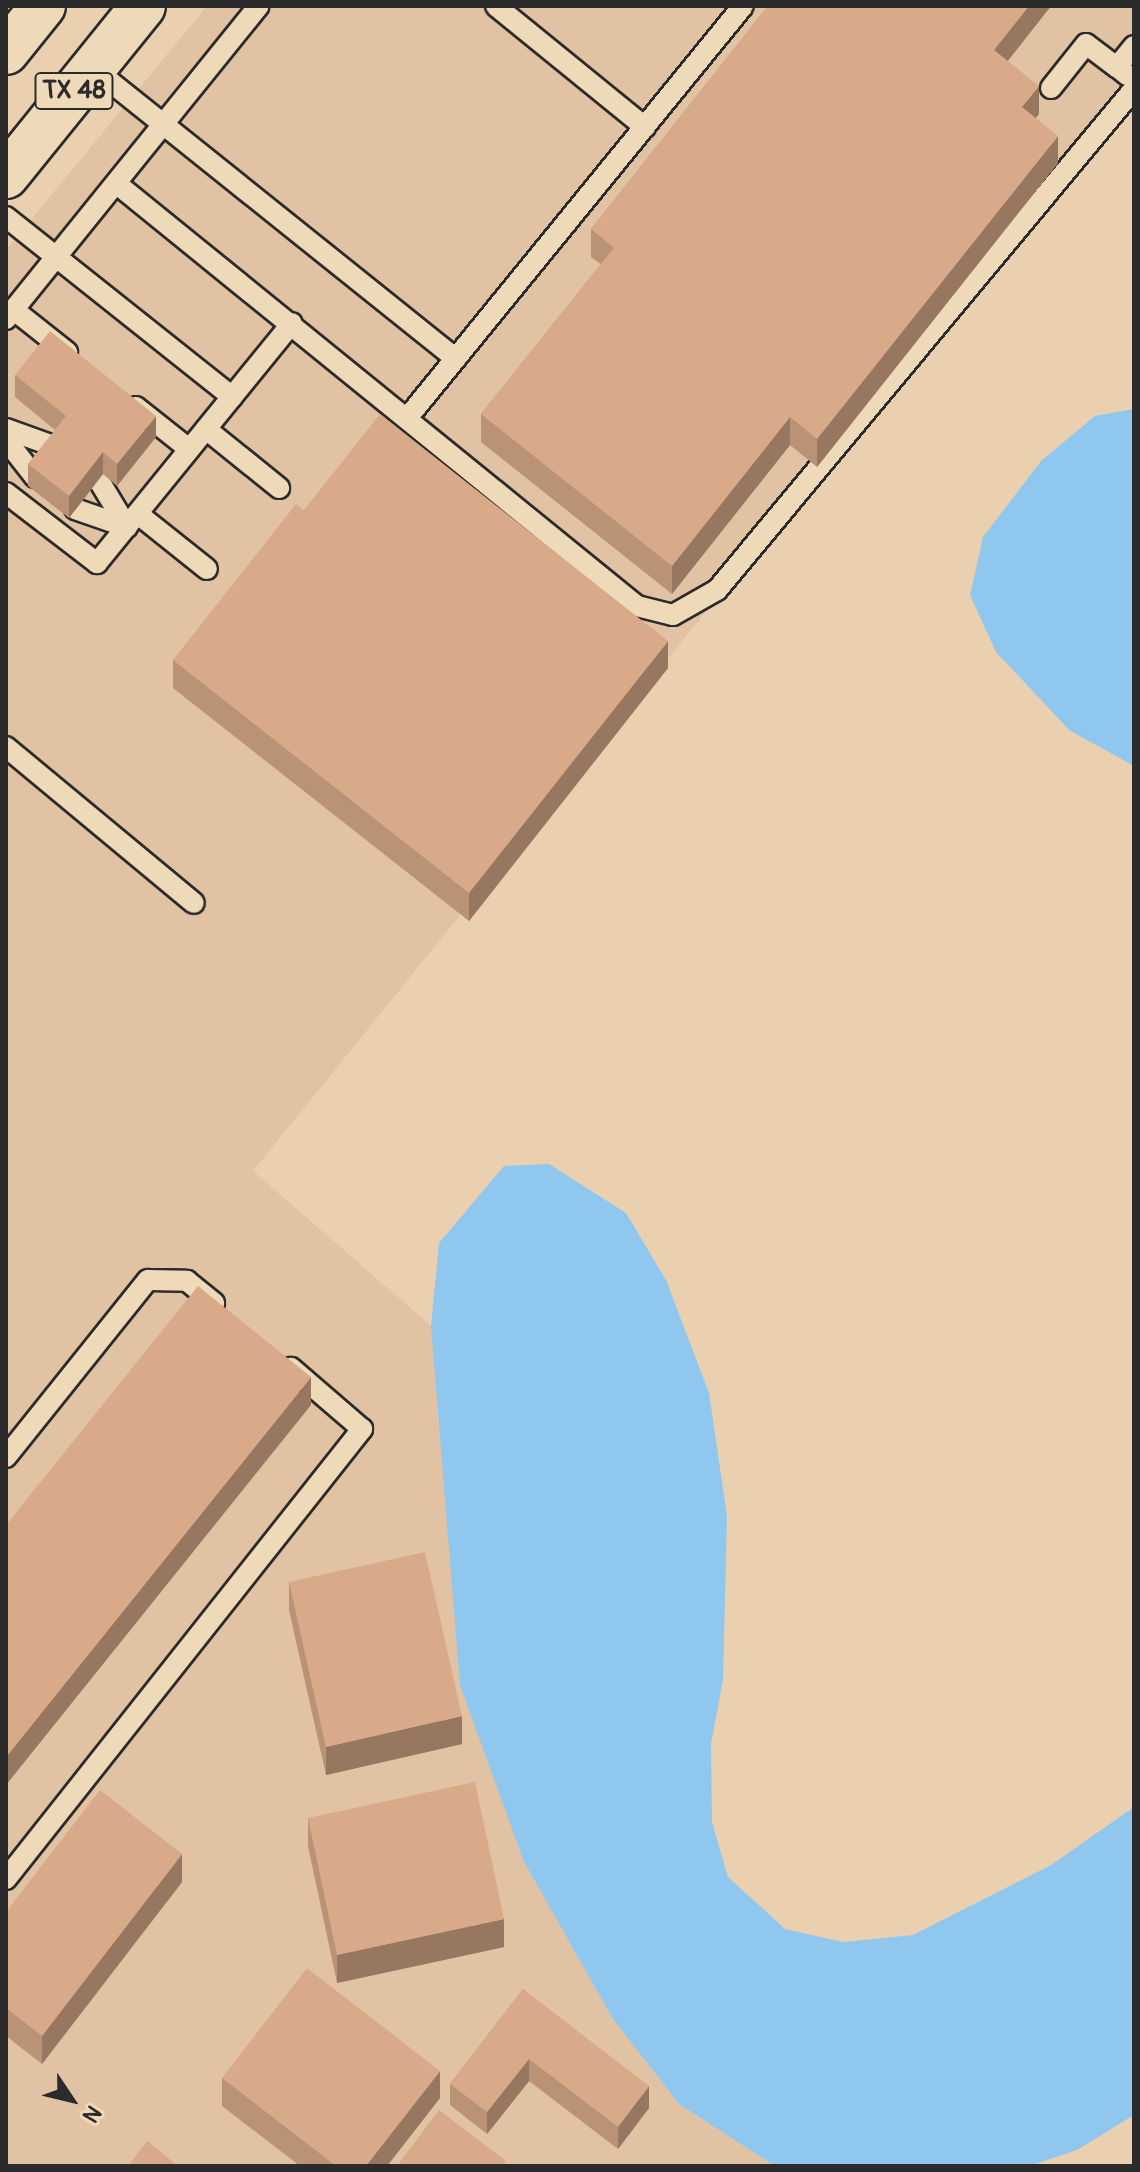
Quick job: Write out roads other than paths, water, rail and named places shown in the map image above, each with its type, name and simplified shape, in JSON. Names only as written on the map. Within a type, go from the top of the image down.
[{"type":"main road","name":"TX 48","points":[[6,52],[43,6]]},
{"type":"main road","name":"TX 48","points":[[6,176],[143,6]]},
{"type":"lane","points":[[84,366],[10,314],[259,6]]},
{"type":"lane","points":[[496,6],[645,127]]},
{"type":"lane","points":[[408,417],[743,6]]},
{"type":"lane","points":[[1051,88],[1086,44],[1134,81]]},
{"type":"lane","points":[[1117,67],[1134,46]]},
{"type":"lane","points":[[93,68],[456,359]]},
{"type":"lane","points":[[117,184],[408,417],[637,606],[673,615],[692,609],[717,590],[1134,89]]},
{"type":"lane","points":[[6,217],[232,397]]},
{"type":"lane","points":[[6,493],[97,563],[292,323]]},
{"type":"lane","points":[[119,394],[189,449]]},
{"type":"lane","points":[[206,429],[279,488]]},
{"type":"lane","points":[[6,431],[46,463],[6,440]]},
{"type":"lane","points":[[132,520],[87,494],[207,569]]},
{"type":"lane","points":[[6,747],[194,903]]},
{"type":"lane","points":[[6,1457],[148,1280],[187,1281],[234,1320]]},
{"type":"lane","points":[[6,1879],[362,1429],[269,1350]]},
{"type":"water","points":[[1134,409],[1134,766],[1069,730],[996,652],[970,595],[983,537],[1041,461],[1095,416]]},
{"type":"water","points":[[549,1164],[626,1213],[666,1280],[709,1393],[727,1516],[723,1680],[711,1744],[712,1822],[728,1877],[785,1929],[843,1942],[913,1935],[1051,1865],[1134,1807],[1134,2115],[1077,2150],[1029,2166],[775,2166],[679,2104],[613,2019],[524,1862],[460,1685],[431,1326],[439,1243],[504,1166]]}]
